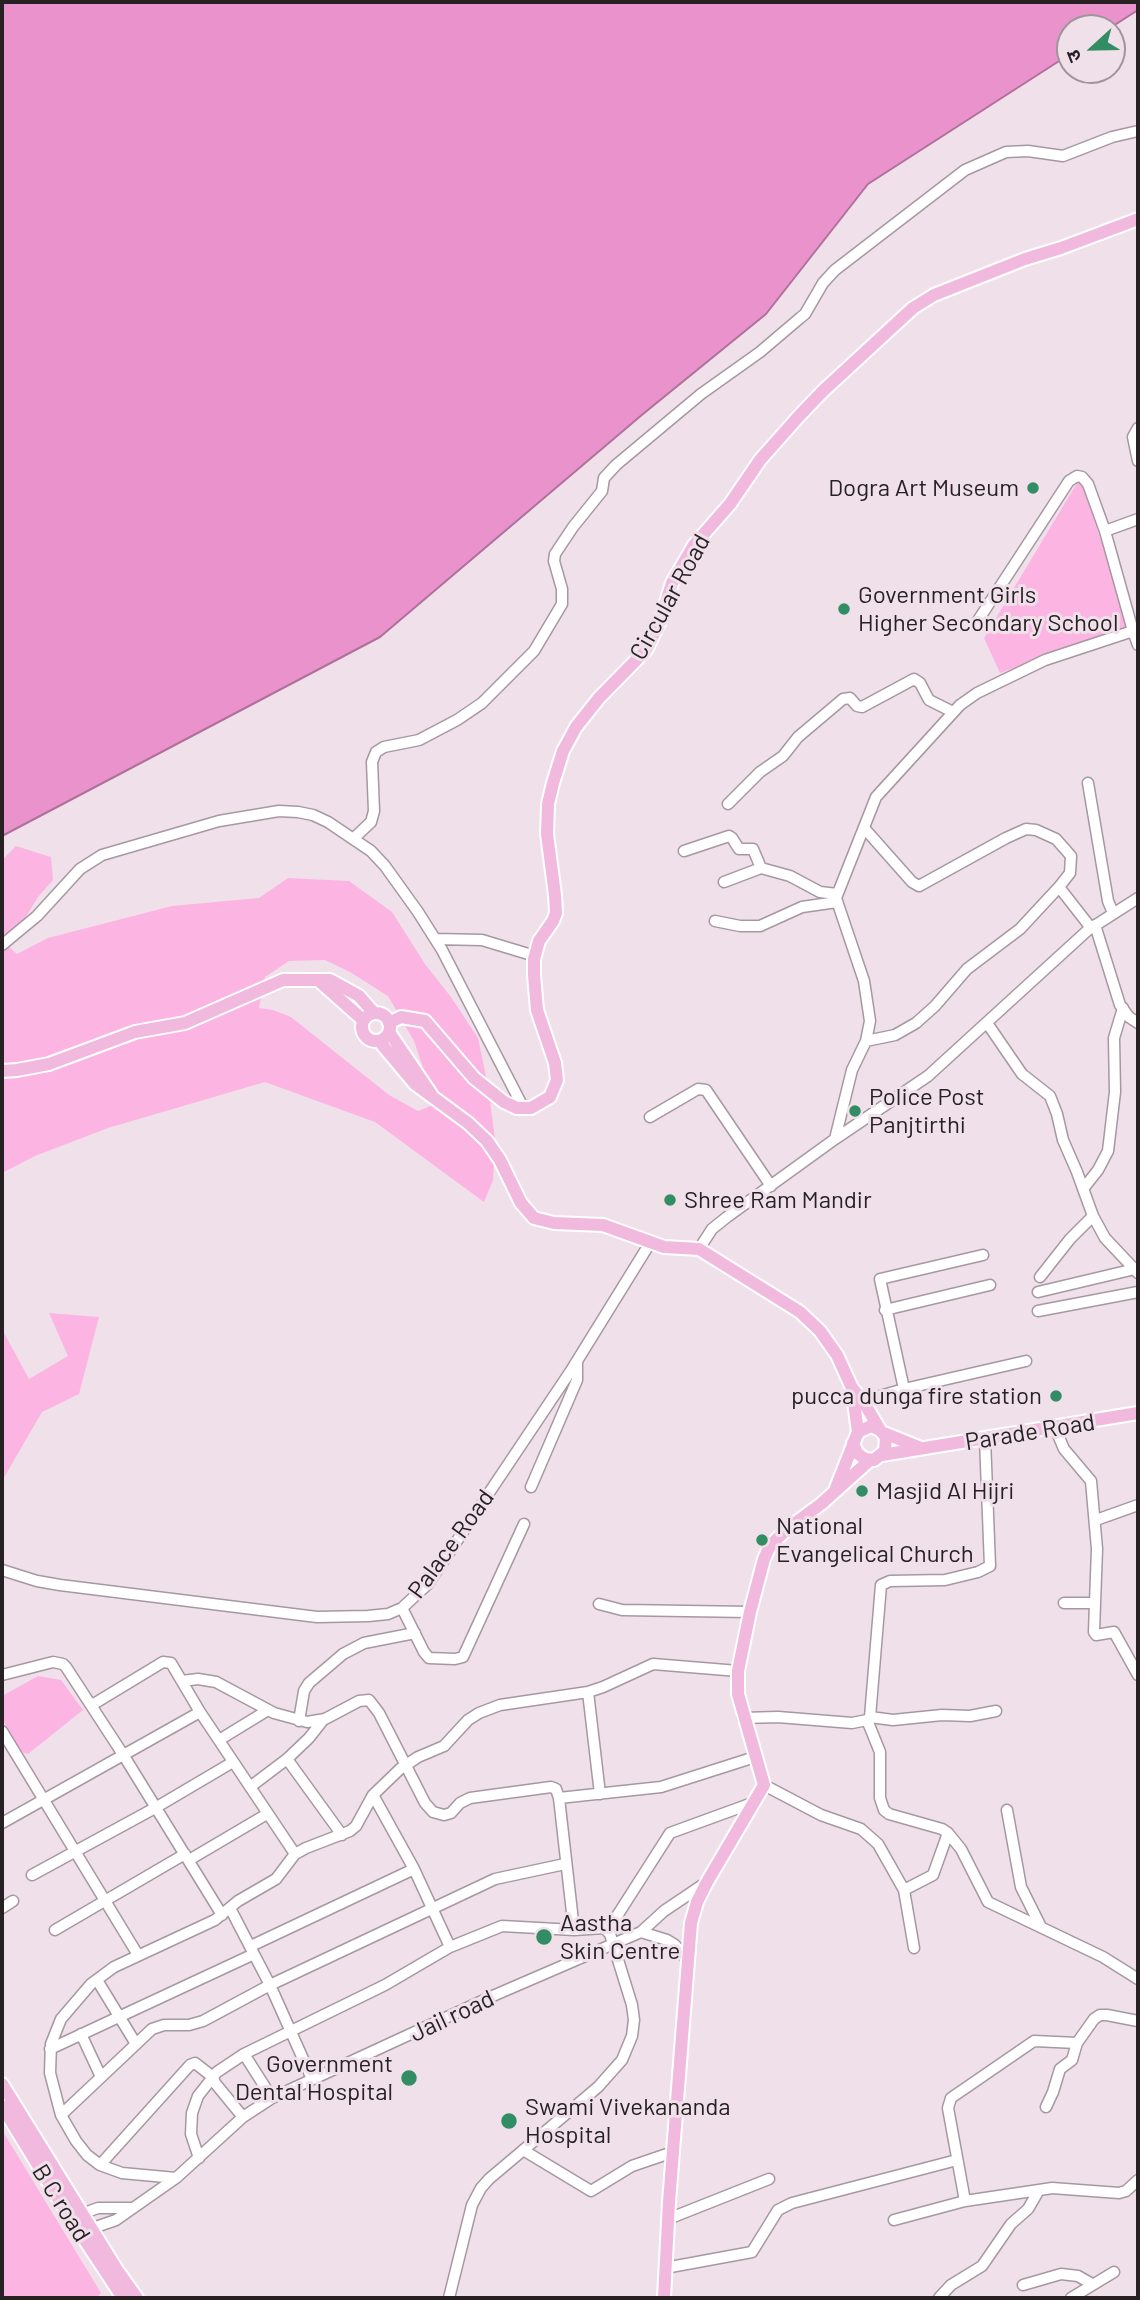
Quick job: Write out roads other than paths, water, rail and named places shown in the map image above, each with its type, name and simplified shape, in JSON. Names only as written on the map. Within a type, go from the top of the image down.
[{"type":"main road","name":"Circular Road","points":[[524,1109],[544,1102],[554,1090],[557,1080],[555,1063],[537,1010],[534,991],[538,941],[556,913],[547,818],[548,804],[563,751],[587,712],[646,650],[660,621],[669,591],[694,545],[730,504],[760,460],[823,391],[903,316],[922,302],[1025,260],[1138,219]]},
{"type":"main road","points":[[2,1071],[49,1064],[135,1032],[185,1023],[283,980],[330,980],[339,983],[359,996],[369,1016]]},
{"type":"main road","points":[[524,1109],[504,1102],[474,1078],[425,1021],[401,1017],[386,1032],[366,1038],[361,1026],[369,1016],[383,1015],[386,1032],[415,1084],[468,1122],[487,1141],[500,1160],[521,1203],[534,1218],[554,1223],[603,1225],[664,1247],[699,1249],[800,1312],[820,1331],[837,1355],[852,1388],[882,1431],[887,1447],[770,1546],[750,1612],[738,1671],[738,1694],[764,1785],[707,1882],[691,1923],[664,2298]]},
{"type":"main road","points":[[852,1388],[857,1453],[876,1458]]},
{"type":"main road","name":"Parade Road","points":[[876,1458],[1138,1413]]},
{"type":"main road","points":[[834,1491],[856,1438],[871,1426],[922,1448]]},
{"type":"main road","points":[[2,2084],[86,2231],[137,2298]]},
{"type":"main road","name":"B C road","points":[[2,2106],[77,2216]]},
{"type":"main road","name":"B C road","points":[[86,2231],[123,2298]]},
{"type":"street","points":[[353,839],[371,822],[374,811],[372,762],[376,752],[384,747],[419,740],[457,720],[482,703],[534,651],[562,604],[555,554],[602,491],[604,478],[615,465],[805,314],[816,293],[835,270],[965,170],[1006,152],[1028,151],[1063,156],[1112,137],[1138,131]]},
{"type":"street","points":[[1138,428],[1133,437],[1138,461]]},
{"type":"street","points":[[977,622],[1069,481],[1082,477],[1088,484],[1105,531],[1138,645]]},
{"type":"street","points":[[1105,531],[1138,519]]},
{"type":"street","points":[[835,1139],[852,1070],[866,1041],[870,1021],[864,981],[837,898],[865,829],[871,805],[953,712],[977,692],[1045,660],[1133,631]]},
{"type":"street","points":[[728,804],[760,772],[783,756],[798,737],[843,699],[850,698],[862,707],[914,680],[920,683],[929,700],[953,712]]},
{"type":"street","points":[[1088,783],[1106,890],[1113,913]]},
{"type":"street","points":[[2,945],[37,916],[92,859],[219,821],[278,811],[313,815],[371,851],[385,866],[436,939],[524,1109]]},
{"type":"street","points":[[865,829],[912,882],[919,886],[1026,829],[1036,830],[1056,839],[1070,856],[1070,873],[1020,929],[967,969],[916,1023],[895,1035],[866,1041]]},
{"type":"street","points":[[684,851],[729,836],[739,849],[753,849],[761,868]]},
{"type":"street","points":[[724,882],[761,868],[790,876],[837,898]]},
{"type":"street","points":[[1059,887],[1093,927],[1117,997],[1123,1008],[1138,1023]]},
{"type":"street","points":[[715,921],[740,926],[760,926],[802,907],[837,898]]},
{"type":"street","points":[[699,1249],[712,1229],[727,1217],[928,1076],[1093,927],[1138,898]]},
{"type":"street","points":[[436,939],[482,940],[535,956]]},
{"type":"street","points":[[1083,1189],[1108,1151],[1114,1102],[1114,1038],[1123,1008]]},
{"type":"street","points":[[987,1023],[1022,1074],[1049,1096],[1093,1216],[1105,1238],[1136,1271]]},
{"type":"street","points":[[650,1117],[698,1089],[706,1090],[771,1186]]},
{"type":"street","points":[[1040,1277],[1070,1239],[1093,1216]]},
{"type":"street","name":"Palace Road","points":[[2,1570],[60,1585],[317,1617],[388,1614],[402,1608],[428,1584],[577,1363],[650,1243]]},
{"type":"street","points":[[904,1389],[879,1282],[883,1277],[983,1255]]},
{"type":"street","points":[[1038,1292],[1136,1271]]},
{"type":"street","points":[[885,1310],[990,1285]]},
{"type":"street","points":[[1038,1311],[1138,1292]]},
{"type":"street","points":[[863,1401],[1026,1361]]},
{"type":"street","points":[[531,1487],[577,1380],[577,1363]]},
{"type":"street","points":[[1055,1427],[1064,1449],[1091,1481],[1096,1520],[1097,1570],[1094,1632],[1098,1636],[1114,1632],[1138,1675]]},
{"type":"street","points":[[985,1439],[990,1566],[946,1580],[890,1581],[881,1585],[869,1719],[880,1752],[880,1798],[884,1810],[889,1814],[948,1833],[961,1849],[988,1902],[1040,1925],[1138,1979]]},
{"type":"street","points":[[1096,1520],[1138,1505]]},
{"type":"street","points":[[402,1608],[429,1658],[463,1657],[524,1524]]},
{"type":"street","points":[[1064,1603],[1096,1602]]},
{"type":"street","points":[[599,1604],[622,1610],[750,1612]]},
{"type":"street","points":[[299,1721],[304,1691],[309,1683],[343,1654],[364,1643],[415,1633]]},
{"type":"street","points":[[92,1705],[167,1661],[171,1663],[200,1712],[295,1854]]},
{"type":"street","points":[[2,1675],[53,1662],[63,1664],[92,1705],[187,1857],[253,1950],[312,2079]]},
{"type":"street","points":[[176,2178],[122,2173],[100,2165],[87,2155],[76,2141],[61,2115],[50,2073],[50,2049],[61,2019],[97,1980],[114,1967],[181,1937],[226,1912],[244,1897],[276,1879],[295,1854],[342,1835],[356,1826],[373,1795],[405,1764],[444,1746],[468,1720],[479,1713],[511,1703],[588,1692],[653,1664],[738,1671]]},
{"type":"street","points":[[182,1681],[198,1679],[216,1682],[282,1717],[299,1721],[314,1722],[359,1701],[369,1700],[379,1713],[427,1807],[433,1812],[444,1815],[454,1811],[466,1800],[477,1797],[551,1787],[556,1789],[574,1930]]},
{"type":"street","points":[[588,1692],[600,1794]]},
{"type":"street","points":[[219,1740],[268,1710]]},
{"type":"street","points":[[744,1718],[778,1717],[852,1723],[869,1719],[966,1716],[996,1711]]},
{"type":"street","points":[[2,1823],[200,1712]]},
{"type":"street","points":[[250,1787],[287,1759],[325,1718]]},
{"type":"street","points":[[2,1731],[138,1955]]},
{"type":"street","points":[[559,1798],[661,1787],[755,1757]]},
{"type":"street","points":[[287,1759],[342,1835]]},
{"type":"street","points":[[32,1875],[233,1762]]},
{"type":"street","points":[[764,1785],[812,1811],[866,1832],[884,1851],[904,1890],[914,1948]]},
{"type":"street","points":[[373,1795],[414,1869],[450,1947]]},
{"type":"street","points":[[608,1930],[670,1833],[755,1802]]},
{"type":"street","points":[[1007,1810],[1021,1887],[1040,1925]]},
{"type":"street","points":[[55,1930],[267,1814]]},
{"type":"street","points":[[904,1890],[933,1875],[948,1833]]},
{"type":"street","points":[[61,2115],[158,2026],[189,2025],[203,2021],[270,1985],[495,1879],[565,1864]]},
{"type":"street","points":[[50,2049],[414,1869]]},
{"type":"street","name":"Jail road","points":[[86,2231],[116,2220],[176,2178],[243,2117],[272,2098],[508,1990],[615,1945],[641,1932],[664,1910],[707,1882]]},
{"type":"street","points":[[2,1908],[13,1901]]},
{"type":"street","points":[[199,2158],[191,2134],[192,2113],[198,2096],[224,2066],[244,2054],[385,1986],[450,1947],[502,1926],[608,1930]]},
{"type":"street","points":[[449,2298],[470,2212],[488,2179],[598,2087],[622,2060],[628,2049],[634,2021],[632,2005],[608,1930]]},
{"type":"street","points":[[641,1932],[667,1940],[675,1945],[688,1961]]},
{"type":"street","points":[[97,1980],[136,2044]]},
{"type":"street","points":[[1046,2106],[1060,2069],[1072,2060],[1077,2043],[1090,2023],[1100,2015],[1138,2021]]},
{"type":"street","points":[[81,2034],[101,2077]]},
{"type":"street","points":[[965,2201],[948,2108],[951,2098],[1034,2041],[1077,2043]]},
{"type":"street","points":[[244,2054],[272,2098]]},
{"type":"street","points":[[100,2165],[190,2065],[198,2064],[213,2077],[243,2117]]},
{"type":"street","points":[[523,2150],[591,2191],[632,2166],[673,2152]]},
{"type":"street","points":[[665,2268],[751,2252],[778,2210],[792,2203],[957,2160]]},
{"type":"street","points":[[668,2219],[769,2179]]},
{"type":"street","points":[[894,2220],[965,2201],[1052,2188],[1119,2193],[1138,2180]]},
{"type":"street","points":[[939,2298],[951,2285],[982,2266],[1012,2224],[1028,2209],[1039,2190]]},
{"type":"street","points":[[77,2216],[98,2208],[133,2207]]},
{"type":"street","points":[[1070,2298],[1114,2272]]},
{"type":"street","points":[[1023,2285],[1061,2273],[1078,2276],[1092,2284]]},
{"type":"place","name":"Dogra Art Museum","points":[[1033,488]]},
{"type":"place","name":"Government Girls Higher Secondary School","points":[[844,609]]},
{"type":"place","name":"Police Post Panjtirthi","points":[[855,1111]]},
{"type":"place","name":"Shree Ram Mandir","points":[[670,1200]]},
{"type":"place","name":"pucca dunga fire station","points":[[1056,1396]]},
{"type":"place","name":"Masjid Al Hijri","points":[[862,1491]]},
{"type":"place","name":"National Evangelical Church","points":[[762,1540]]},
{"type":"place","name":"Aastha Skin Centre","points":[[544,1937]]},
{"type":"place","name":"Government Dental Hospital","points":[[409,2078]]},
{"type":"place","name":"Swami Vivekananda Hospital","points":[[509,2121]]}]
